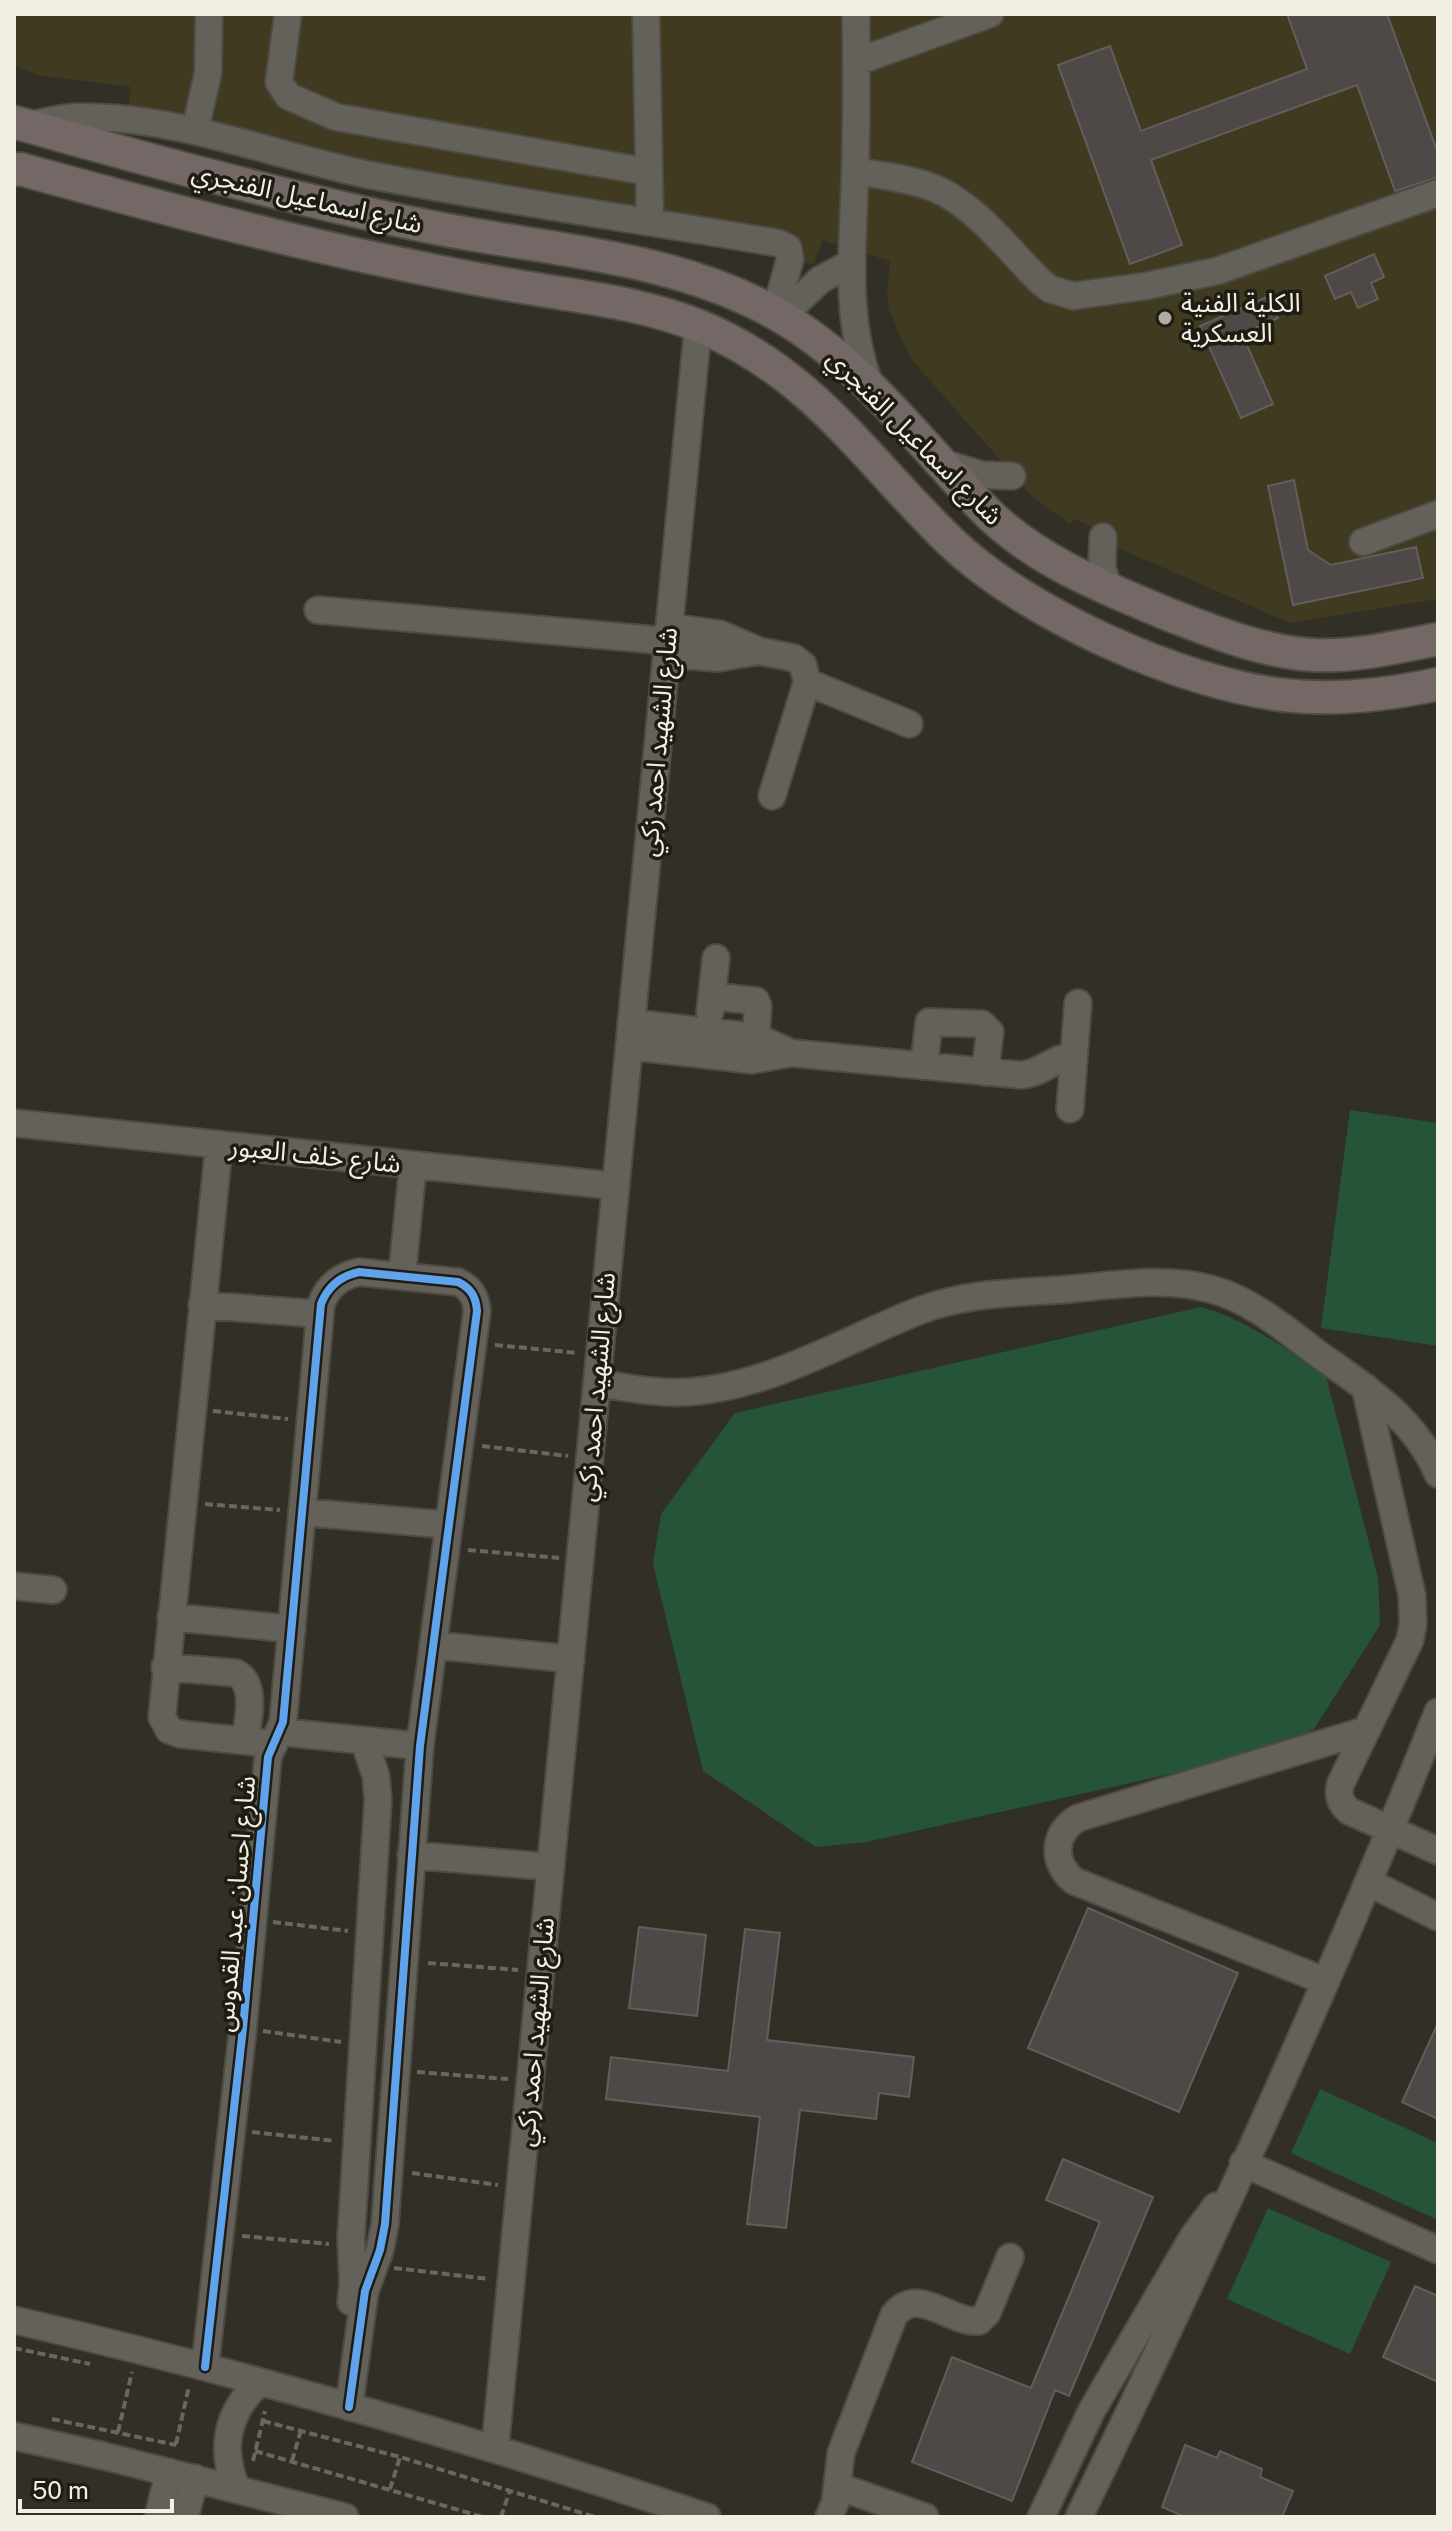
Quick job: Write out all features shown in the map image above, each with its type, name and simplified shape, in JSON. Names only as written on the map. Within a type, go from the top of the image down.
[{"type":"main road","name":"شارع اسماعيل الفنجري","points":[[20,124],[187,171],[321,204],[470,235],[669,270],[729,291],[778,315],[816,340],[869,383],[982,508],[1014,535],[1066,568],[1109,590],[1226,636],[1291,653],[1358,654],[1438,639]]},
{"type":"main road","name":"شارع اسماعيل الفنجري","points":[[16,169],[297,241],[462,276],[623,304],[698,326],[745,348],[789,377],[829,412],[952,543],[1015,591],[1083,629],[1189,673],[1260,692],[1334,698],[1384,694],[1438,684]]},
{"type":"street","points":[[195,131],[208,73],[209,14]]},
{"type":"street","points":[[288,14],[279,82],[288,96],[336,117],[649,172]]},
{"type":"street","points":[[646,14],[650,221]]},
{"type":"street","points":[[856,14],[852,315],[869,383]]},
{"type":"street","points":[[856,62],[990,14]]},
{"type":"street","points":[[20,124],[81,116],[128,120],[195,131],[392,179],[469,194],[784,244],[790,259],[778,315]]},
{"type":"street","points":[[856,171],[917,182],[950,196],[970,210],[1041,282],[1050,289],[1073,296],[1146,286],[1243,264],[1438,193]]},
{"type":"street","points":[[778,315],[820,280],[851,263]]},
{"type":"street","name":"شارع الشهيد احمد زكي","points":[[495,2449],[698,326]]},
{"type":"street","points":[[943,463],[982,475],[1012,476]]},
{"type":"street","points":[[1363,542],[1438,514]]},
{"type":"street","points":[[1103,537],[1102,567],[1109,590]]},
{"type":"street","points":[[318,610],[668,641],[720,634],[759,651],[789,656],[799,661],[806,671],[807,682],[772,796]]},
{"type":"street","points":[[807,682],[909,724]]},
{"type":"street","points":[[709,1032],[716,958]]},
{"type":"street","points":[[712,996],[756,1001],[756,1037]]},
{"type":"street","points":[[1070,1109],[1078,1003]]},
{"type":"street","points":[[924,1066],[929,1022],[982,1024],[990,1032],[985,1072]]},
{"type":"street","points":[[630,1035],[709,1032],[756,1037],[791,1053],[1027,1075],[1056,1060],[1074,1056]]},
{"type":"street","points":[[630,1035],[752,1060],[791,1053]]},
{"type":"street","name":"شارع خلف العبور","points":[[14,1123],[616,1186]]},
{"type":"street","points":[[219,1145],[162,1717],[169,1730],[180,1734],[246,1741],[277,1738],[420,1746]]},
{"type":"street","points":[[402,1276],[413,1165]]},
{"type":"street","name":"شارع احسان عبد القدوس","points":[[199,2366],[221,2234],[268,1757],[277,1738],[292,1629],[320,1314],[325,1294],[332,1285],[349,1274],[359,1272],[450,1280],[470,1290],[477,1304],[473,1343]]},
{"type":"street","points":[[598,1383],[648,1391],[710,1390],[758,1378],[924,1309],[976,1296],[1169,1284],[1211,1289],[1246,1302],[1365,1387],[1404,1420],[1420,1440],[1438,1474]]},
{"type":"street","points":[[202,1305],[320,1314]]},
{"type":"street","points":[[341,2404],[365,2291],[384,2233],[420,1746],[473,1343]]},
{"type":"street","points":[[1365,1387],[1414,1610],[1410,1640],[1340,1785],[1340,1800],[1349,1811],[1438,1851]]},
{"type":"street","points":[[302,1512],[447,1536]]},
{"type":"street","points":[[14,1586],[53,1590]]},
{"type":"street","points":[[171,1617],[292,1629]]},
{"type":"street","points":[[433,1645],[571,1659]]},
{"type":"street","points":[[165,1667],[242,1676],[250,1690],[246,1741]]},
{"type":"street","points":[[1079,2517],[1211,2241],[1243,2163],[1370,1883],[1438,1712]]},
{"type":"street","points":[[1325,1981],[1074,1881],[1061,1867],[1057,1848],[1064,1830],[1078,1818],[1367,1730]]},
{"type":"street","points":[[341,2404],[353,2291],[351,2246],[378,1800],[373,1764],[364,1741]]},
{"type":"street","points":[[411,1855],[551,1867]]},
{"type":"street","points":[[1370,1883],[1438,1917]]},
{"type":"street","points":[[1243,2163],[1438,2250]]},
{"type":"street","points":[[1041,2517],[1073,2446],[1193,2237],[1209,2212],[1230,2193]]},
{"type":"street","points":[[829,2517],[841,2453],[894,2315],[905,2304],[916,2302],[969,2321],[979,2321],[987,2313],[1010,2257]]},
{"type":"street","points":[[14,2320],[341,2404],[495,2449],[707,2517]]},
{"type":"street","points":[[241,2490],[228,2464],[227,2437],[242,2401],[266,2384]]},
{"type":"street","points":[[14,2436],[345,2517]]},
{"type":"street","points":[[1073,2446],[1105,2462]]},
{"type":"street","points":[[158,2517],[169,2472]]},
{"type":"street","points":[[185,2517],[195,2478]]},
{"type":"street","points":[[837,2486],[925,2517]]},
{"type":"path","points":[[473,1343],[600,1355]]},
{"type":"path","points":[[192,1409],[310,1421]]},
{"type":"path","points":[[459,1444],[590,1458]]},
{"type":"path","points":[[183,1502],[302,1512]]},
{"type":"path","points":[[447,1536],[580,1559]]},
{"type":"path","points":[[254,1920],[370,1934]]},
{"type":"path","points":[[404,1961],[541,1972]]},
{"type":"path","points":[[243,2028],[363,2045]]},
{"type":"path","points":[[396,2070],[530,2081]]},
{"type":"path","points":[[233,2130],[357,2144]]},
{"type":"path","points":[[388,2170],[520,2187]]},
{"type":"path","points":[[221,2234],[351,2246]]},
{"type":"path","points":[[373,2266],[511,2281]]},
{"type":"path","points":[[169,2472],[199,2366]]},
{"type":"path","points":[[118,2432],[132,2372]]},
{"type":"path","points":[[241,2490],[263,2421],[266,2384]]},
{"type":"path","points":[[44,2417],[176,2445]]},
{"type":"path","points":[[263,2421],[400,2457],[595,2517]]},
{"type":"path","points":[[292,2461],[301,2430]]},
{"type":"path","points":[[255,2451],[483,2517]]},
{"type":"path","points":[[390,2489],[400,2457]]},
{"type":"path","points":[[501,2517],[510,2490]]},
{"type":"shaded area","name":"الكلية الفنية العسكرية","points":[[14,14],[1438,14],[1438,599],[1290,623],[1109,544],[1111,538],[1086,524],[1073,519],[1070,524],[1033,497],[910,358],[889,310],[890,261],[822,240],[814,264],[363,187],[126,128],[131,87],[37,75],[14,65]]},
{"type":"green space","points":[[1350,1110],[1438,1123],[1438,1346],[1321,1328]]},
{"type":"green space","points":[[1201,1307],[1250,1327],[1326,1376],[1378,1578],[1380,1625],[1314,1729],[1282,1749],[866,1842],[816,1847],[703,1771],[653,1564],[661,1514],[735,1413]]},
{"type":"green space","points":[[1320,2089],[1438,2143],[1438,2220],[1291,2153]]},
{"type":"green space","points":[[1268,2208],[1391,2262],[1350,2354],[1227,2299]]},
{"type":"building","points":[[1287,14],[1387,14],[1438,153],[1438,177],[1395,191],[1357,85],[1151,160],[1182,245],[1130,264],[1058,65],[1110,46],[1141,131],[1307,69]]},
{"type":"building","points":[[1374,254],[1384,277],[1371,283],[1378,299],[1358,308],[1351,292],[1335,299],[1325,276]]},
{"type":"building","points":[[1269,296],[1278,318],[1242,334],[1273,404],[1241,418],[1200,326]]},
{"type":"building","points":[[1294,480],[1308,550],[1331,565],[1416,547],[1423,578],[1293,605],[1268,486]]},
{"type":"building","points":[[1088,1908],[1238,1973],[1179,2112],[1028,2048]]},
{"type":"building","points":[[639,1927],[706,1935],[697,2016],[629,2008]]},
{"type":"building","points":[[745,1929],[780,1933],[767,2040],[914,2057],[909,2097],[879,2093],[876,2119],[800,2110],[786,2228],[747,2224],[760,2117],[606,2099],[611,2057],[728,2071]]},
{"type":"building","points":[[1438,2023],[1438,2119],[1402,2102]]},
{"type":"building","points":[[1063,2159],[1153,2197],[1069,2396],[1055,2390],[1012,2501],[912,2462],[952,2357],[1031,2388],[1100,2222],[1046,2200]]},
{"type":"building","points":[[1415,2286],[1438,2296],[1438,2382],[1383,2357]]},
{"type":"building","points":[[1185,2445],[1217,2458],[1220,2451],[1262,2469],[1260,2477],[1293,2491],[1282,2517],[1185,2517],[1162,2507]]},
{"type":"cycle path","points":[[205,2367],[243,2028],[268,1757],[283,1722],[321,1304],[336,1283],[359,1272],[458,1282],[472,1294],[477,1311],[420,1746],[385,2224],[380,2250],[365,2291],[349,2407]]},
{"type":"place","name":"الكلية الفنية العسكرية","points":[[1165,318]]}]
